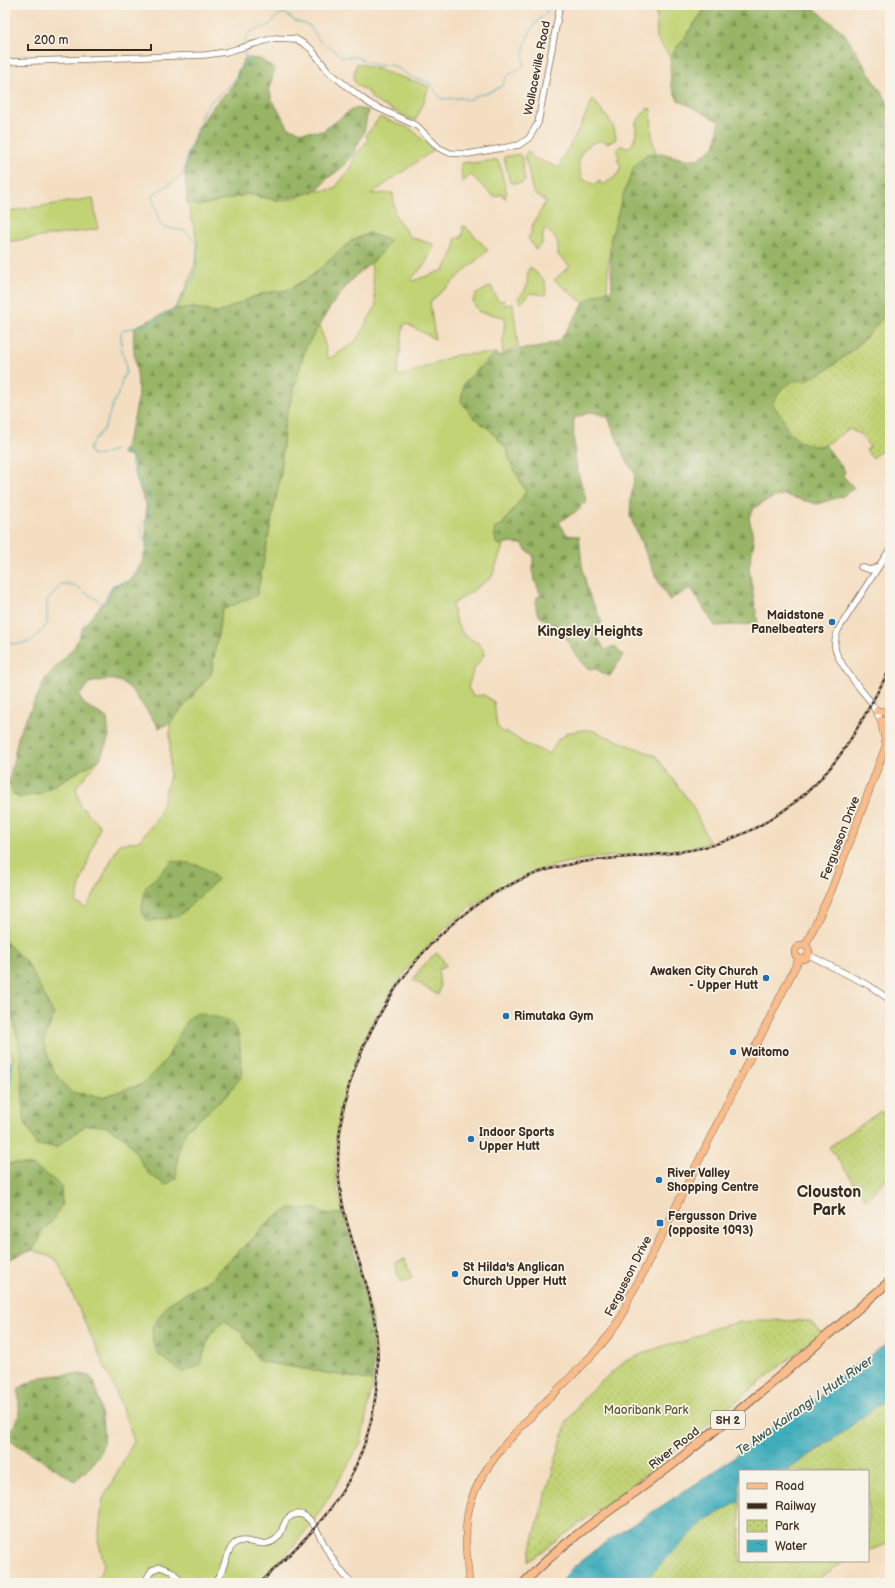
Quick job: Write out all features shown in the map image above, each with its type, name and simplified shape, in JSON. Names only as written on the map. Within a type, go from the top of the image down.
[{"type":"highway","name":"River Road","points":[[524,1583],[558,1549],[676,1462],[739,1412],[890,1281]]},
{"type":"main road","points":[[886,746],[876,710],[890,711]]},
{"type":"main road","name":"Fergusson Drive","points":[[805,946],[832,889],[890,736]]},
{"type":"main road","points":[[800,945],[805,946],[809,950],[809,955],[806,959],[799,959],[795,955],[795,950],[800,945]]},
{"type":"main road","name":"Fergusson Drive","points":[[469,1583],[466,1529],[468,1512],[479,1484],[504,1447],[551,1396],[591,1356],[619,1321],[631,1294],[640,1279],[799,959]]},
{"type":"street","name":"Wallaceville Road","points":[[5,62],[205,55],[241,48],[276,38],[290,38],[301,41],[311,49],[329,72],[372,105],[417,126],[444,151],[456,154],[468,154],[519,145],[533,133],[540,117],[560,5]]},
{"type":"street","points":[[890,549],[838,630],[834,639],[835,650],[840,660],[876,710],[890,725]]},
{"type":"street","points":[[861,567],[870,570],[878,567]]},
{"type":"street","points":[[876,710],[890,721]]},
{"type":"street","points":[[809,955],[870,986],[890,1000]]},
{"type":"street","points":[[214,1583],[220,1575],[235,1544],[243,1541],[259,1544],[270,1543],[278,1538],[288,1518],[298,1514],[306,1517],[316,1527],[330,1555],[351,1583]]},
{"type":"street","points":[[144,1583],[152,1570],[160,1566],[169,1570],[184,1583]]},
{"type":"green space","points":[[656,5],[708,5],[670,57],[657,39]]},
{"type":"green space","points":[[708,5],[810,5],[844,33],[890,106],[890,204],[886,221],[890,229],[890,307],[870,333],[827,370],[815,446],[825,445],[845,471],[843,476],[854,488],[843,496],[817,504],[784,495],[774,497],[755,507],[749,517],[754,541],[749,568],[758,624],[715,626],[691,588],[669,600],[656,577],[630,516],[631,497],[635,474],[624,456],[608,417],[592,412],[574,418],[575,457],[586,504],[581,504],[580,509],[559,522],[567,535],[579,536],[582,565],[588,592],[602,623],[593,629],[605,650],[614,646],[623,655],[610,676],[596,669],[591,669],[585,666],[576,656],[561,631],[543,619],[538,613],[536,606],[537,597],[541,596],[533,575],[533,555],[526,550],[522,544],[505,543],[503,546],[496,543],[494,529],[503,524],[526,492],[511,463],[506,448],[490,430],[472,416],[461,401],[464,383],[495,353],[501,356],[519,349],[537,348],[560,340],[585,302],[593,296],[612,290],[610,241],[623,195],[635,165],[647,154],[661,153],[683,159],[698,159],[716,145],[719,121],[678,100],[671,85],[670,57]]},
{"type":"green space","points":[[244,59],[260,59],[275,69],[269,88],[272,100],[289,128],[303,132],[323,131],[354,108],[368,110],[364,132],[353,154],[343,167],[328,178],[318,189],[302,195],[275,200],[248,194],[199,206],[187,202],[185,167],[195,134],[212,107],[232,87]]},
{"type":"green space","points":[[357,63],[429,86],[415,121],[380,104],[370,97],[371,94],[357,85],[354,75]]},
{"type":"green space","points":[[593,99],[613,125],[616,137],[615,140],[607,143],[603,141],[594,142],[582,152],[579,167],[582,179],[596,185],[598,181],[600,181],[603,185],[618,174],[620,167],[617,158],[620,156],[616,151],[620,146],[631,146],[636,136],[636,122],[648,108],[651,109],[652,138],[657,156],[610,250],[607,291],[585,304],[554,280],[570,266],[558,255],[558,245],[556,239],[544,228],[542,244],[536,250],[528,238],[532,232],[530,230],[546,201],[534,194],[524,158],[528,151],[534,158],[559,168],[562,163],[560,162],[577,133]]},
{"type":"green space","points":[[380,117],[411,129],[434,150],[371,194],[393,193],[395,215],[410,237],[435,245],[425,264],[412,278],[413,281],[444,270],[455,248],[455,239],[462,237],[463,226],[465,226],[488,250],[430,302],[435,339],[405,323],[403,328],[397,376],[404,375],[456,355],[495,353],[464,383],[472,416],[490,430],[506,448],[511,463],[526,492],[503,524],[498,544],[503,546],[492,577],[452,605],[457,624],[464,635],[478,643],[484,651],[484,655],[474,669],[468,687],[473,696],[484,695],[494,702],[497,726],[503,733],[506,731],[525,744],[550,754],[558,739],[566,735],[565,733],[591,730],[656,756],[692,805],[710,844],[660,852],[568,862],[540,870],[500,889],[462,914],[428,946],[398,982],[373,1022],[354,1064],[341,1108],[336,1152],[337,1186],[344,1214],[326,1214],[314,1209],[274,1217],[210,1279],[168,1304],[200,1365],[210,1334],[225,1321],[242,1333],[259,1361],[373,1381],[361,1443],[312,1523],[286,1555],[258,1583],[86,1583],[99,1577],[104,1564],[98,1540],[103,1499],[134,1441],[114,1387],[57,1260],[33,1250],[41,1233],[53,1220],[12,1163],[5,1166],[5,1096],[10,1080],[13,1055],[5,1049],[5,784],[9,781],[13,794],[39,794],[100,759],[76,787],[80,805],[100,826],[81,881],[76,903],[86,908],[119,844],[139,841],[159,816],[170,775],[170,723],[211,674],[222,610],[257,594],[281,472],[284,425],[305,349],[320,324],[328,359],[339,353],[356,341],[376,306],[371,263],[377,258],[351,241],[313,275],[288,290],[264,293],[218,313],[194,308],[174,309],[189,281],[197,251],[195,232],[187,202],[199,206],[248,194],[265,198],[267,196],[280,201],[296,198],[305,193],[334,189],[351,168],[354,157],[368,140],[366,135]]},
{"type":"green space","points":[[519,154],[521,156],[525,181],[522,183],[510,183],[504,157]]},
{"type":"green space","points":[[496,160],[499,162],[507,194],[505,195],[506,198],[504,198],[502,194],[494,197],[471,175],[462,182],[461,163]]},
{"type":"green space","points":[[93,198],[98,229],[5,242],[5,212]]},
{"type":"green space","points":[[369,233],[390,241],[377,258],[355,276],[330,307],[305,349],[284,425],[281,472],[257,595],[222,610],[211,674],[170,723],[159,728],[131,689],[126,685],[116,680],[101,680],[89,683],[79,696],[84,704],[107,718],[109,737],[100,759],[39,794],[19,798],[13,794],[9,781],[19,733],[46,678],[75,646],[83,627],[109,596],[113,585],[131,580],[141,564],[146,549],[146,505],[134,472],[133,458],[122,454],[133,422],[138,397],[138,380],[133,342],[135,327],[174,309],[194,308],[218,313],[264,293],[288,290],[313,275],[351,241]]},
{"type":"green space","points":[[530,267],[545,281],[546,295],[531,293],[521,303],[518,298],[526,288]]},
{"type":"green space","points":[[491,286],[498,301],[504,300],[505,305],[513,304],[518,346],[502,355],[505,317],[479,312],[473,302],[475,295]]},
{"type":"green space","points":[[890,307],[890,462],[881,451],[872,458],[866,450],[870,447],[860,434],[849,429],[825,445],[815,446],[799,441],[788,431],[782,416],[777,411],[773,403],[782,388],[794,381],[807,380],[827,370],[858,346],[885,315]]},
{"type":"green space","points":[[172,861],[203,867],[217,880],[178,917],[148,921],[141,911],[146,887]]},
{"type":"green space","points":[[5,941],[28,964],[54,1015],[43,1042],[54,1072],[71,1092],[102,1097],[142,1084],[166,1060],[187,1020],[196,1013],[229,1020],[239,1035],[242,1076],[224,1098],[186,1130],[179,1146],[176,1178],[166,1185],[148,1173],[127,1139],[105,1126],[86,1125],[57,1147],[37,1146],[24,1121],[20,1048],[5,986]]},
{"type":"green space","points":[[436,953],[441,957],[446,966],[438,970],[440,986],[438,995],[413,980],[420,969]]},
{"type":"green space","points":[[881,1111],[890,1123],[890,1174],[866,1200],[829,1147]]},
{"type":"green space","points":[[12,1163],[34,1166],[61,1185],[62,1204],[53,1220],[41,1233],[33,1250],[18,1255],[5,1262],[5,1166]]},
{"type":"green space","points":[[290,1208],[314,1209],[326,1214],[344,1214],[373,1323],[373,1381],[259,1361],[242,1333],[225,1321],[210,1334],[200,1365],[183,1373],[160,1356],[153,1343],[152,1327],[168,1304],[210,1279],[274,1217]]},
{"type":"green space","points":[[405,1259],[412,1278],[401,1282],[394,1263]]},
{"type":"green space","name":"Maoribank Park","points":[[759,1320],[809,1321],[822,1332],[652,1470],[528,1562],[535,1532],[567,1421],[588,1393],[626,1361],[644,1353],[669,1344],[682,1343],[714,1328],[735,1323]]},
{"type":"green space","points":[[71,1374],[87,1375],[94,1381],[103,1423],[104,1440],[101,1451],[92,1465],[75,1481],[5,1437],[18,1419],[19,1388],[41,1377]]},
{"type":"green space","points":[[890,1396],[890,1543],[869,1551],[869,1470],[788,1470],[828,1443]]},
{"type":"green space","points":[[739,1502],[739,1562],[844,1562],[812,1583],[642,1583],[704,1521]]},
{"type":"water","points":[[890,1342],[890,1396],[843,1432],[787,1470],[739,1470],[739,1502],[704,1521],[642,1583],[560,1583],[572,1568],[601,1545],[711,1474],[796,1410],[818,1399],[843,1373]]},
{"type":"waterway","points":[[245,44],[248,34],[270,24],[278,16],[285,13],[295,21],[309,25],[321,43],[331,48],[342,57],[357,57],[377,66],[392,65],[415,79],[428,81],[441,99],[461,98],[469,100],[502,86],[507,76],[523,67],[524,48],[527,39],[534,25],[546,13],[548,5]]},
{"type":"waterway","points":[[115,450],[97,456],[92,455],[89,449],[94,440],[104,429],[120,390],[122,379],[126,373],[126,363],[122,353],[121,333],[124,330],[149,324],[172,311],[180,303],[187,289],[193,283],[197,266],[197,244],[185,231],[163,227],[160,224],[152,196],[183,175],[187,168],[186,160],[188,151],[196,134],[203,111],[210,102],[235,81],[238,70],[248,64],[245,56],[245,49]]},
{"type":"waterway","points":[[84,592],[101,603],[104,602],[112,586],[124,585],[138,572],[141,567],[143,557],[147,553],[153,541],[152,538],[148,541],[144,540],[140,526],[148,517],[150,498],[143,484],[138,483],[136,479],[136,469],[131,465],[131,455],[121,450]]},
{"type":"waterway","points":[[5,643],[18,644],[29,642],[43,630],[47,624],[47,601],[61,584],[70,584],[81,589]]},
{"type":"waterway","points":[[5,1058],[8,1066],[8,1078],[5,1090]]},
{"type":"railway","points":[[260,1583],[322,1520],[342,1492],[361,1454],[374,1408],[378,1361],[377,1337],[368,1290],[350,1235],[343,1207],[339,1179],[338,1155],[344,1108],[357,1061],[390,997],[407,973],[446,929],[469,910],[520,880],[547,870],[576,863],[601,859],[694,850],[724,841],[753,829],[781,812],[810,789],[838,758],[860,724],[890,669]]},
{"type":"place","name":"Maidstone Panelbeaters","points":[[832,622]]},
{"type":"place","name":"Awaken City Church - Upper Hutt","points":[[766,978]]},
{"type":"place","name":"Rimutaka Gym","points":[[506,1016]]},
{"type":"place","name":"Waitomo","points":[[733,1052]]},
{"type":"place","name":"Indoor Sports Upper Hutt","points":[[471,1139]]},
{"type":"place","name":"River Valley Shopping Centre","points":[[659,1180]]},
{"type":"place","name":"Fergusson Drive (opposite 1093)","points":[[660,1223]]},
{"type":"place","name":"St Hilda's Anglican Church Upper Hutt","points":[[455,1274]]},
{"type":"district","name":"Kingsley Heights","points":[[590,631]]},
{"type":"district","name":"Clouston Park","points":[[829,1200]]},
{"type":"water label","name":"Te Awa Kairangi / Hutt River","points":[[804,1405]]}]
